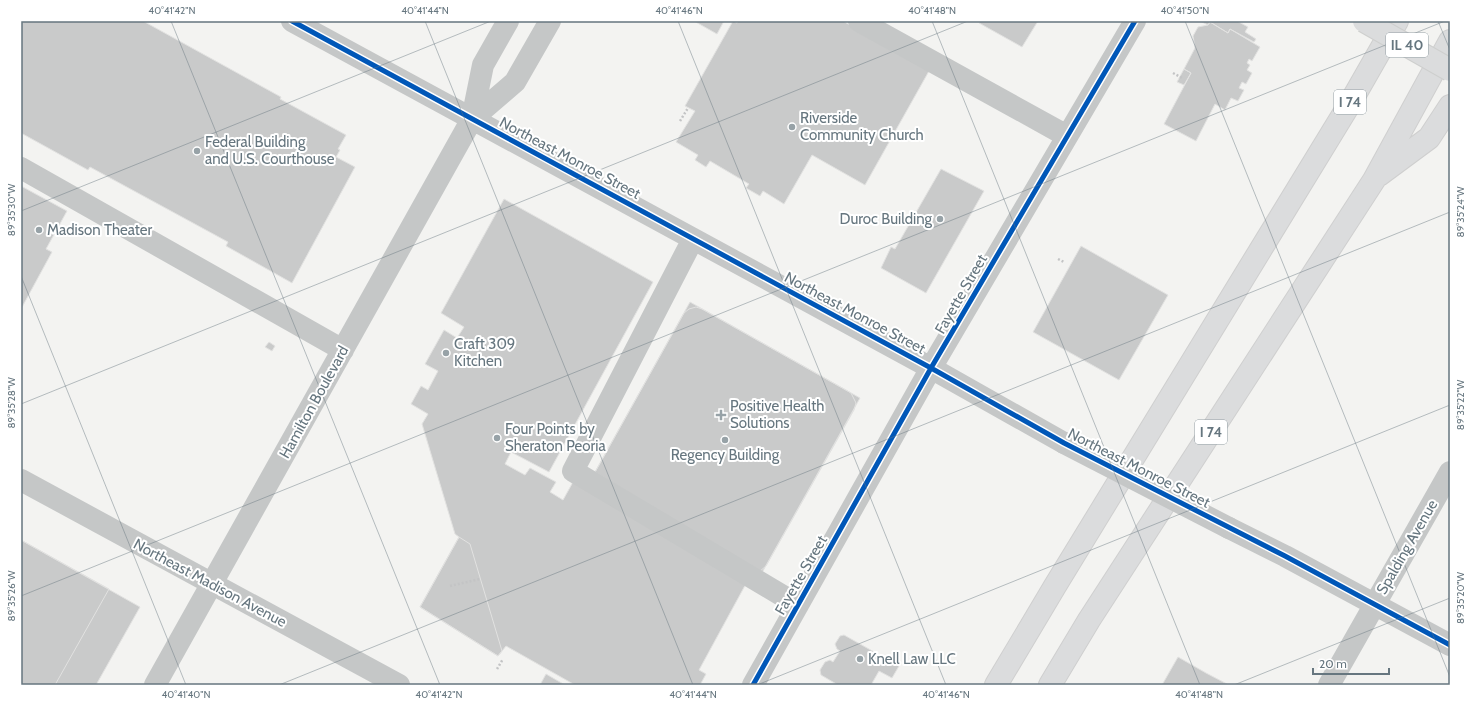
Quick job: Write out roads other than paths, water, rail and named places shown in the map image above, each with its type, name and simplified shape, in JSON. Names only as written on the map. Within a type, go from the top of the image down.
[{"type":"main road","name":"IL 40","points":[[1364,21],[1450,70]]},
{"type":"main road","points":[[1301,182],[1382,21]]},
{"type":"main road","name":"I 74","points":[[996,685],[1260,252],[1397,21]]},
{"type":"main road","name":"I 74","points":[[1050,685],[1089,620],[1374,180],[1450,41]]},
{"type":"main road","points":[[1374,180],[1429,138],[1450,106]]},
{"type":"street","name":"Northeast Monroe Street","points":[[292,21],[931,368],[1064,443],[1285,556],[1450,645]]},
{"type":"street","name":"Hamilton Boulevard","points":[[155,685],[472,119],[483,65],[508,21]]},
{"type":"street","name":"Hamilton Boulevard","points":[[472,119],[515,82],[550,21]]},
{"type":"street","points":[[860,21],[1068,136]]},
{"type":"street","name":"Fayette Street","points":[[753,685],[931,368],[1135,21]]},
{"type":"street","points":[[21,168],[343,350]]},
{"type":"street","points":[[693,239],[573,472],[798,605]]},
{"type":"street","name":"Spalding Avenue","points":[[1329,685],[1450,472]]},
{"type":"street","name":"Northeast Madison Avenue","points":[[21,480],[399,685]]},
{"type":"place","name":"Riverside Community Church","points":[[792,127]]},
{"type":"place","name":"Federal Building and U.S. Courthouse","points":[[197,151]]},
{"type":"place","name":"Duroc Building","points":[[940,219]]},
{"type":"place","name":"Madison Theater","points":[[39,230]]},
{"type":"place","name":"Craft 309 Kitchen","points":[[446,353]]},
{"type":"place","name":"Positive Health Solutions","points":[[721,415]]},
{"type":"place","name":"Four Points by Sheraton Peoria","points":[[497,438]]},
{"type":"place","name":"Regency Building","points":[[725,440]]},
{"type":"place","name":"Knell Law LLC","points":[[860,659]]}]
